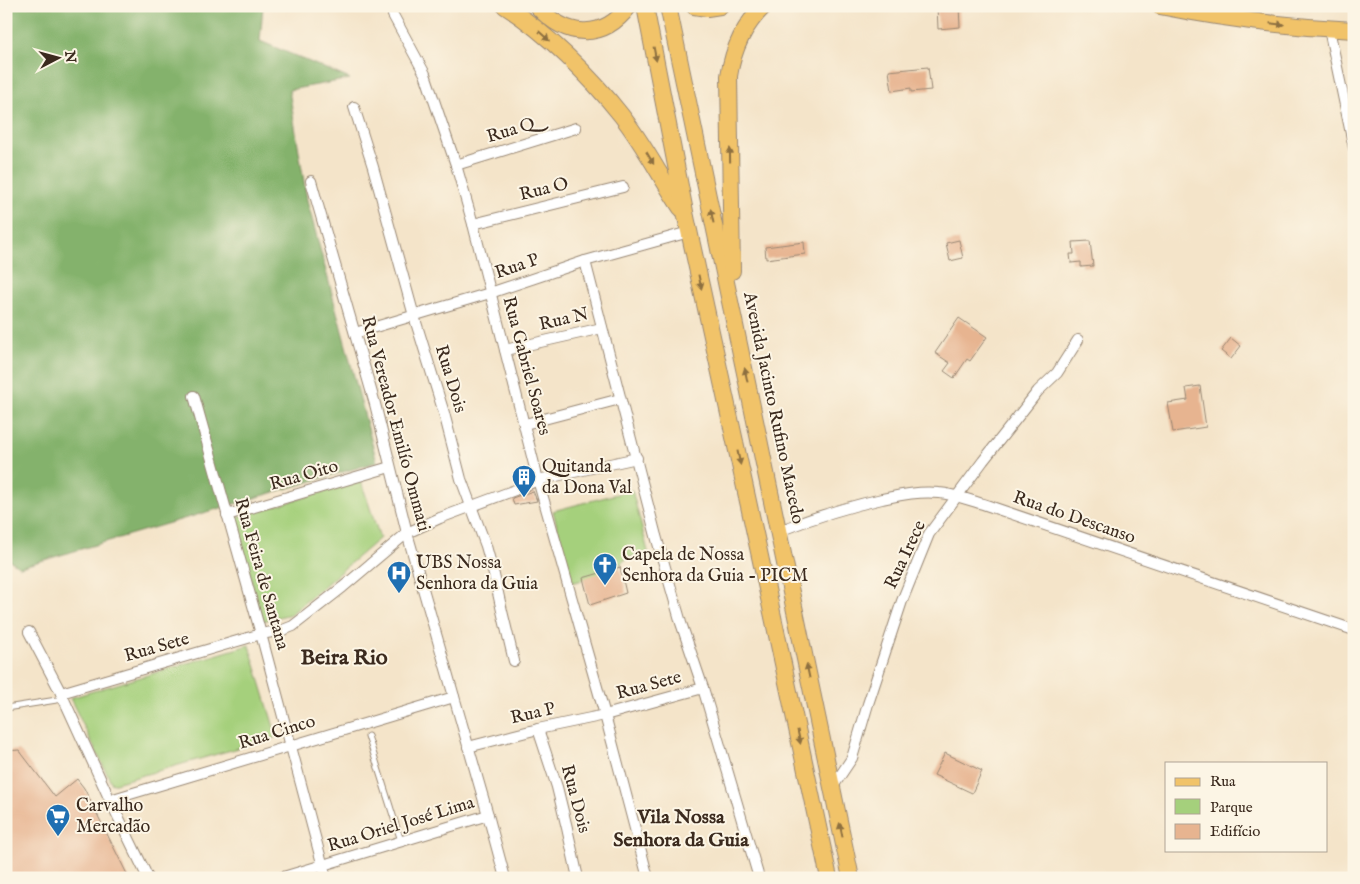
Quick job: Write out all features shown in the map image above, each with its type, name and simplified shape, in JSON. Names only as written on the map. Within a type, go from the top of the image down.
[{"type":"main road","points":[[505,6],[534,27],[597,86],[622,116],[639,141],[688,225]]},
{"type":"main road","points":[[537,6],[557,24],[582,32],[613,23],[622,16],[629,6]]},
{"type":"main road","points":[[646,6],[688,225],[829,878]]},
{"type":"main road","name":"Avenida Jacinto Rufino Macedo","points":[[668,6],[851,878]]},
{"type":"main road","points":[[694,6],[707,8],[720,6]]},
{"type":"main road","points":[[732,308],[729,76],[732,59],[740,37],[764,6]]},
{"type":"main road","points":[[1165,7],[1261,22],[1353,33]]},
{"type":"main road","points":[[731,422],[736,408],[742,406],[751,441],[768,479]]},
{"type":"main road","points":[[762,561],[785,637],[792,637],[796,632],[798,624]]},
{"type":"street","name":"Rua Gabriel Soares","points":[[393,15],[425,74],[456,165],[473,224],[538,480],[605,715],[648,878]]},
{"type":"street","points":[[1328,29],[1354,148]]},
{"type":"street","name":"Rua Dois","points":[[354,107],[376,175],[461,479],[486,546],[514,661]]},
{"type":"street","name":"Rua Q","points":[[456,165],[576,128]]},
{"type":"street","name":"Rua Vereador Emilío Ommati","points":[[312,181],[375,404],[407,533],[505,878]]},
{"type":"street","name":"Rua O","points":[[473,224],[623,187]]},
{"type":"street","name":"Rua P","points":[[355,333],[490,293],[688,225]]},
{"type":"street","points":[[585,261],[656,536],[759,878]]},
{"type":"street","name":"Rua N","points":[[505,350],[602,328]]},
{"type":"street","name":"Rua Irece","points":[[832,788],[852,758],[899,610],[929,534],[1033,398],[1058,373],[1078,340]]},
{"type":"street","name":"Rua Feira de Santana","points":[[194,396],[261,634],[326,878]]},
{"type":"street","points":[[524,424],[620,399]]},
{"type":"street","name":"Rua Sete","points":[[62,696],[261,634],[293,626],[407,533],[425,524],[538,480],[637,458]]},
{"type":"street","name":"Rua Oito","points":[[227,515],[390,467]]},
{"type":"street","name":"Rua do Descanso","points":[[778,531],[858,504],[901,495],[938,493],[983,504],[1354,630]]},
{"type":"street","points":[[29,632],[62,696],[148,878]]},
{"type":"street","name":"Rua Sete","points":[[605,715],[703,688]]},
{"type":"street","name":"Rua Cinco","points":[[110,800],[454,697]]},
{"type":"street","name":"Rua P","points":[[468,746],[605,715]]},
{"type":"street","name":"Rua Dois","points":[[538,729],[557,787],[578,878]]},
{"type":"street","name":"Rua Oriel José Lima","points":[[280,878],[488,815]]},
{"type":"lane","points":[[6,708],[62,696]]},
{"type":"lane","points":[[368,736],[402,841]]},
{"type":"green space","points":[[6,6],[263,6],[260,41],[350,79],[289,90],[307,200],[377,462],[20,567],[6,558]]},
{"type":"green space","points":[[361,481],[380,538],[291,614],[262,621],[235,518]]},
{"type":"green space","points":[[632,490],[650,559],[642,556],[629,557],[621,563],[615,572],[571,583],[553,511]]},
{"type":"green space","points":[[249,645],[277,737],[112,784],[70,698]]},
{"type":"building","points":[[937,6],[959,6],[960,27],[938,29]]},
{"type":"building","points":[[928,67],[931,90],[911,92],[911,88],[892,91],[889,71]]},
{"type":"building","points":[[959,240],[963,258],[950,261],[946,243]]},
{"type":"building","points":[[1090,241],[1093,266],[1081,267],[1081,262],[1071,263],[1070,254],[1074,254],[1073,242]]},
{"type":"building","points":[[804,242],[805,254],[766,259],[765,247]]},
{"type":"building","points":[[959,318],[987,337],[970,361],[967,359],[954,378],[944,371],[950,363],[935,353]]},
{"type":"building","points":[[1231,338],[1241,346],[1231,359],[1221,351]]},
{"type":"building","points":[[1200,386],[1206,427],[1173,432],[1168,403],[1188,400],[1186,388]]},
{"type":"building","name":"Quitanda da Dona Val","points":[[533,491],[537,501],[514,505],[512,498]]},
{"type":"building","name":"Capela de Nossa Senhora da Guia - PICM","points":[[620,567],[626,593],[590,605],[583,578]]},
{"type":"building","name":"Carvalho Mercadão","points":[[19,750],[55,797],[77,779],[84,788],[129,878],[6,878],[6,751]]},
{"type":"building","points":[[945,753],[982,771],[972,793],[934,775]]},
{"type":"place","name":"Quitanda da Dona Val","points":[[524,498]]},
{"type":"place","name":"Capela de Nossa Senhora da Guia - PICM","points":[[605,586]]},
{"type":"place","name":"UBS Nossa Senhora da Guia","points":[[399,594]]},
{"type":"place","name":"Carvalho Mercadão","points":[[58,837]]},
{"type":"district","name":"Beira Rio","points":[[344,658]]},
{"type":"district","name":"Vila Nossa Senhora da Guia","points":[[681,828]]}]
